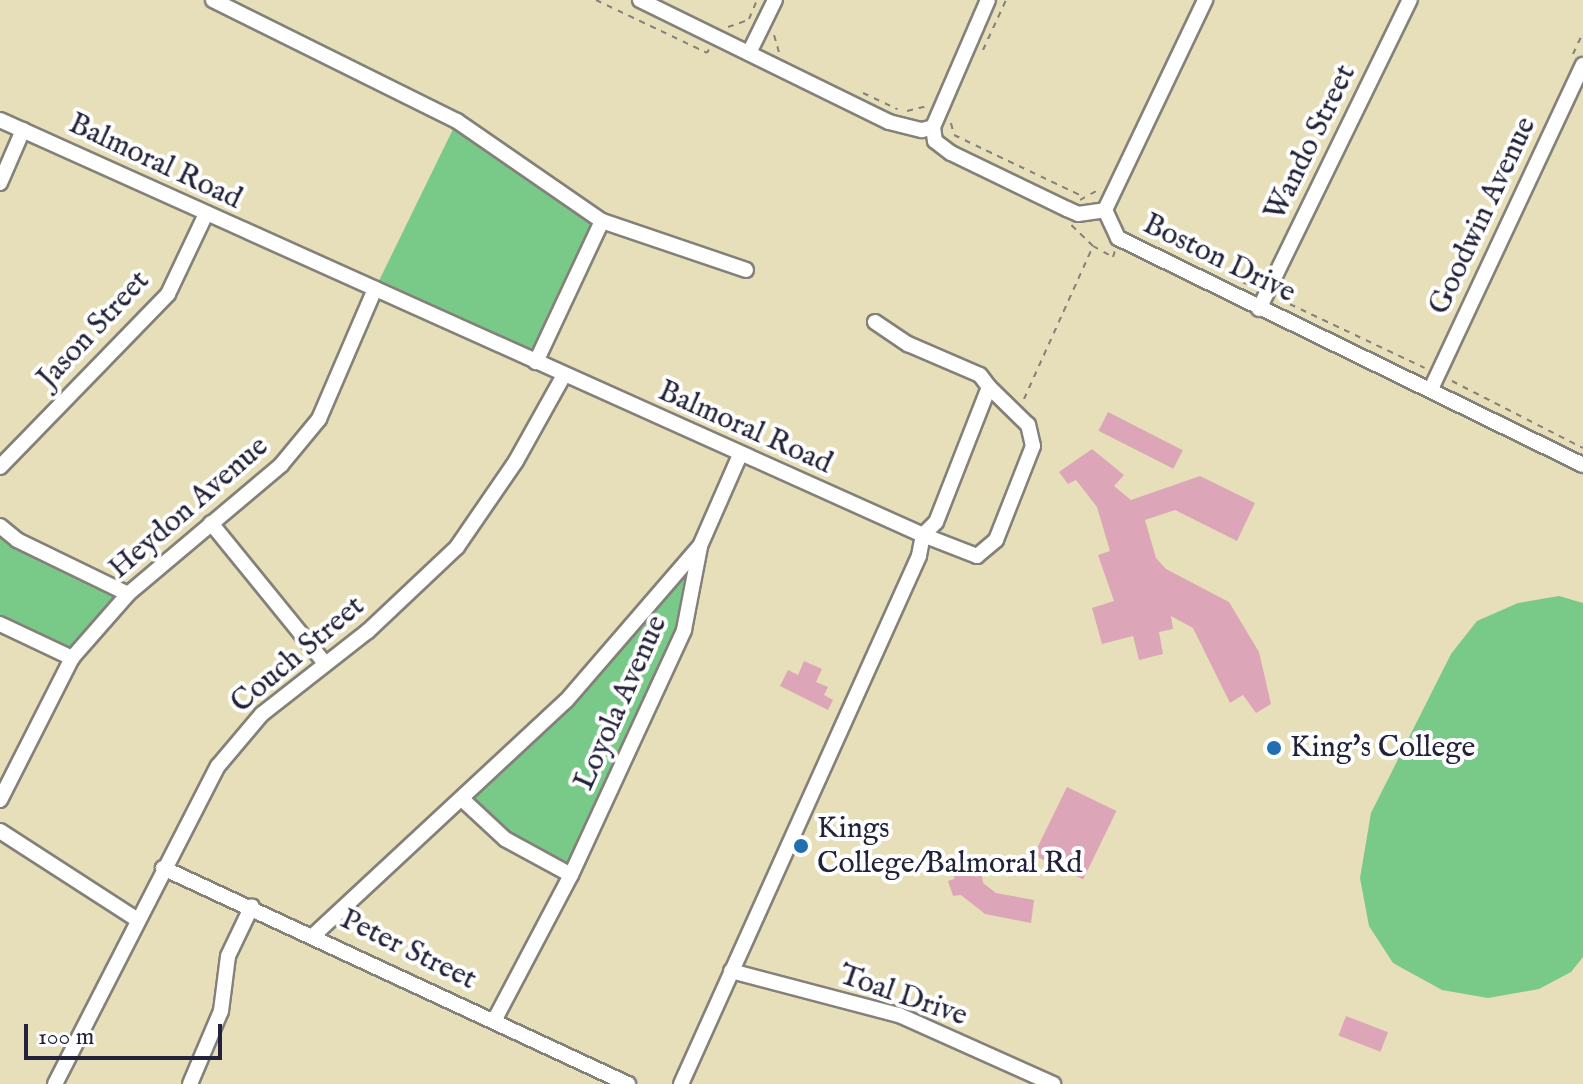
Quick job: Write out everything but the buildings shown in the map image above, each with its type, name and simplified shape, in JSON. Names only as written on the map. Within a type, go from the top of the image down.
[{"type":"street","points":[[213,0],[457,121],[602,221],[746,270]]},
{"type":"street","points":[[640,0],[889,122],[922,130],[933,127],[936,111],[988,0]]},
{"type":"street","points":[[749,53],[755,24],[775,0]]},
{"type":"street","points":[[1105,210],[1205,0]]},
{"type":"street","name":"Wando Street","points":[[1259,309],[1410,0]]},
{"type":"street","name":"Goodwin Avenue","points":[[1431,389],[1583,65]]},
{"type":"street","name":"Balmoral Road","points":[[0,120],[740,455],[977,556],[996,540],[1033,446],[1028,425],[1017,415]]},
{"type":"street","name":"Boston Drive","points":[[933,127],[935,141],[951,153],[1075,212],[1105,210],[1112,232],[1121,239],[1583,465]]},
{"type":"street","points":[[0,183],[23,130]]},
{"type":"street","name":"Jason Street","points":[[0,467],[168,294],[206,214]]},
{"type":"street","points":[[536,362],[602,221]]},
{"type":"street","name":"Heydon Avenue","points":[[0,800],[72,658],[128,594],[281,465],[319,419],[375,289]]},
{"type":"street","points":[[875,322],[908,344],[980,375],[1017,415]]},
{"type":"street","name":"Couch Street","points":[[55,1084],[136,919],[218,766],[241,736],[323,661],[368,631],[457,547],[516,461],[564,375]]},
{"type":"street","points":[[681,1084],[919,556],[923,535],[936,522],[989,387]]},
{"type":"street","name":"Loyola Avenue","points":[[494,1021],[571,875],[684,630],[700,546],[740,455]]},
{"type":"street","points":[[211,523],[323,661]]},
{"type":"street","points":[[0,526],[17,540],[128,594]]},
{"type":"street","name":"Loyola Avenue","points":[[315,934],[566,701],[700,546]]},
{"type":"street","points":[[0,624],[72,658]]},
{"type":"street","points":[[462,799],[505,839],[571,875]]},
{"type":"street","points":[[0,831],[136,919]]},
{"type":"street","name":"Peter Street","points":[[163,868],[315,934],[628,1084]]},
{"type":"street","points":[[190,1084],[221,1011],[228,956],[252,906]]},
{"type":"street","name":"Toal Drive","points":[[731,971],[899,1015],[1053,1084]]},
{"type":"path","points":[[596,0],[707,53],[722,24],[732,28],[755,24],[774,34],[779,52]]},
{"type":"path","points":[[755,24],[757,0]]},
{"type":"path","points":[[862,92],[904,112],[922,104],[950,119],[954,135],[1082,196]]},
{"type":"path","points":[[1075,212],[1068,227],[1093,246],[1113,257],[1121,239]]},
{"type":"path","points":[[1017,415],[1093,246]]},
{"type":"green space","points":[[457,121],[602,221],[536,362],[375,289]]},
{"type":"green space","points":[[0,526],[128,594],[72,658],[0,624]]},
{"type":"green space","points":[[700,546],[695,591],[571,875],[529,854],[462,799],[566,701]]},
{"type":"green space","points":[[1559,596],[1583,603],[1583,957],[1571,972],[1539,989],[1488,998],[1442,990],[1393,963],[1369,926],[1360,878],[1371,813],[1451,654],[1477,621],[1518,603]]},
{"type":"place","name":"King's College","points":[[1274,748]]},
{"type":"place","name":"Kings College/Balmoral Rd","points":[[801,846]]}]
